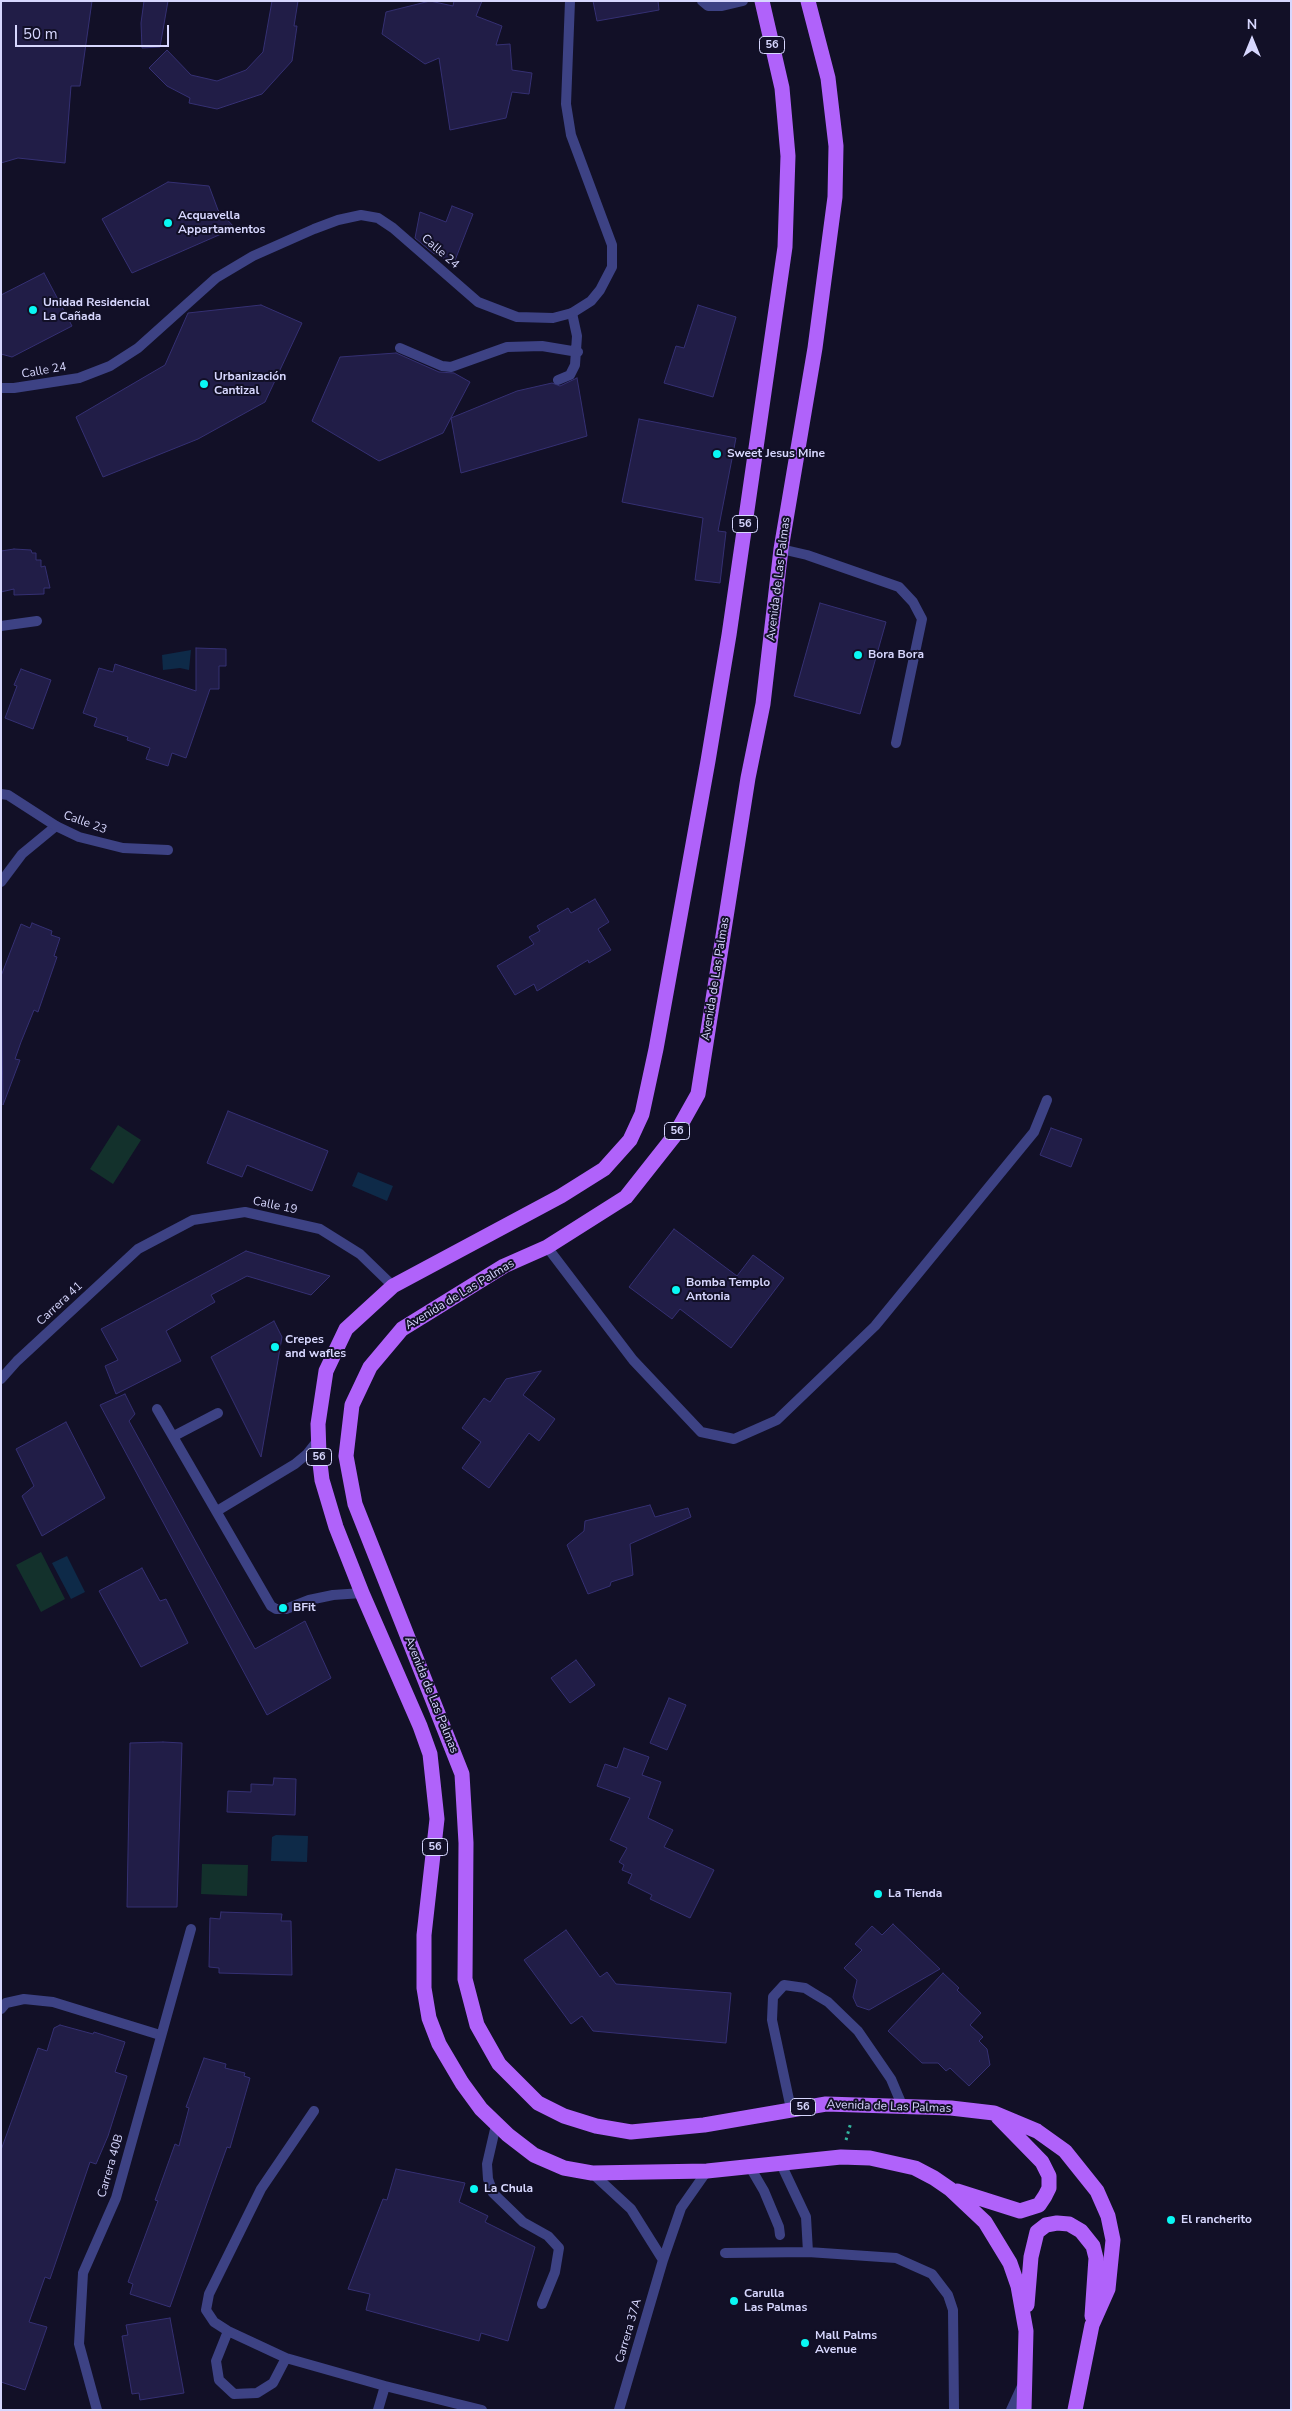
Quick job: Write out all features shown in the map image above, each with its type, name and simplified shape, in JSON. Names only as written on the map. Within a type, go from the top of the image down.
[{"type":"main road","name":"Avenida de Las Palmas","points":[[762,1],[782,88],[788,156],[786,248],[729,635],[658,1040],[642,1114],[630,1140],[616,1158],[585,1182],[393,1286],[346,1329],[326,1371],[318,1424],[322,1480],[336,1527],[362,1593],[420,1726],[430,1754],[438,1819],[424,1935],[424,1988],[429,2018],[439,2044],[454,2071],[481,2109],[496,2125],[534,2155],[564,2168],[592,2173],[707,2171],[841,2158],[870,2158],[915,2168],[950,2189],[985,2222],[1000,2243],[1018,2286],[1026,2332],[1024,2410]]},
{"type":"main road","name":"Avenida de Las Palmas","points":[[808,1],[828,78],[836,146],[835,197],[815,348],[781,549],[763,704],[748,778],[698,1094],[675,1135],[626,1197],[546,1247],[504,1266],[402,1330],[370,1367],[352,1405],[346,1456],[355,1504],[462,1774],[466,1843],[465,1979],[473,2011],[486,2042],[500,2064],[538,2103],[564,2116],[596,2126],[631,2132],[704,2125],[826,2104],[902,2105],[994,2113],[1037,2130],[1065,2151],[1097,2191],[1108,2216],[1113,2240],[1108,2289],[1092,2325],[1075,2410]]},
{"type":"main road","points":[[950,2189],[1020,2211],[1039,2205],[1045,2196],[1049,2188],[1049,2176],[1042,2162],[994,2113]]},
{"type":"main road","points":[[1026,2332],[1033,2243],[1037,2232],[1046,2225],[1057,2223],[1069,2224],[1081,2231],[1093,2246],[1096,2258],[1092,2325]]},
{"type":"street","name":"Calle 24","points":[[1,388],[14,388],[79,378],[110,366],[138,348],[216,278],[253,256],[314,229],[338,220],[361,215],[378,218],[394,228],[478,302],[517,317],[553,318],[572,313],[591,301],[600,290],[612,266],[612,245],[571,135],[566,104],[570,1]]},
{"type":"street","points":[[702,1],[708,6],[722,6],[743,1]]},
{"type":"street","points":[[558,380],[570,375],[576,365],[578,352],[577,336],[572,313]]},
{"type":"street","points":[[400,348],[442,366],[451,367],[507,347],[542,346],[578,352]]},
{"type":"street","points":[[781,549],[807,555],[899,587],[913,602],[922,619],[896,743]]},
{"type":"street","points":[[1,626],[37,621]]},
{"type":"street","name":"Calle 23","points":[[1,794],[78,837],[122,848],[168,850]]},
{"type":"street","points":[[1,882],[22,854],[56,826]]},
{"type":"street","points":[[546,1247],[634,1360],[701,1432],[734,1439],[777,1420],[875,1326],[1034,1132],[1047,1100]]},
{"type":"street","name":"Calle 19","points":[[138,1249],[193,1220],[245,1212],[320,1229],[360,1254],[393,1286]]},
{"type":"street","name":"Carrera 41","points":[[1,1379],[16,1361],[138,1249]]},
{"type":"street","points":[[157,1408],[271,1606],[276,1610],[286,1609],[309,1600],[333,1595],[362,1593]]},
{"type":"street","points":[[174,1436],[218,1413]]},
{"type":"street","points":[[217,1511],[295,1464],[307,1454],[318,1440]]},
{"type":"street","name":"Carrera 40B","points":[[97,2410],[79,2344],[83,2273],[116,2198],[191,1929]]},
{"type":"street","points":[[791,2109],[772,2020],[773,1997],[784,1985],[804,1988],[828,2002],[858,2031],[887,2072],[902,2105]]},
{"type":"street","points":[[1,2009],[6,2003],[24,1999],[53,2002],[160,2035]]},
{"type":"street","points":[[314,2112],[261,2189],[210,2294],[206,2310],[214,2322],[228,2331],[286,2358],[385,2386],[482,2410]]},
{"type":"street","points":[[496,2125],[486,2164],[488,2179],[493,2192],[523,2222],[548,2236],[559,2248],[555,2272],[542,2304]]},
{"type":"street","points":[[781,2164],[806,2217],[808,2252]]},
{"type":"street","points":[[750,2167],[764,2191],[779,2227],[780,2236]]},
{"type":"street","name":"Carrera 37A","points":[[619,2410],[663,2260],[682,2208],[707,2171]]},
{"type":"street","points":[[592,2173],[631,2209],[663,2260]]},
{"type":"street","points":[[725,2254],[808,2252],[896,2258],[932,2274],[948,2295],[953,2310],[954,2410]]},
{"type":"street","points":[[228,2331],[216,2362],[219,2380],[234,2394],[258,2394],[273,2383],[286,2358]]},
{"type":"street","points":[[1011,2410],[1026,2376]]},
{"type":"street","points":[[378,2410],[385,2386]]},
{"type":"green space","points":[[118,1125],[141,1140],[113,1184],[90,1169]]},
{"type":"green space","points":[[41,1552],[65,1599],[41,1612],[16,1565]]},
{"type":"green space","points":[[202,1864],[248,1865],[247,1896],[201,1894]]},
{"type":"water","points":[[191,650],[189,670],[180,668],[163,670],[162,655]]},
{"type":"water","points":[[358,1172],[393,1186],[387,1201],[352,1186]]},
{"type":"water","points":[[67,1556],[85,1592],[71,1599],[52,1563]]},
{"type":"water","points":[[276,1835],[308,1836],[307,1862],[271,1861],[272,1837]]},
{"type":"building","points":[[1,1],[92,1],[80,86],[71,86],[65,163],[18,158],[1,163]]},
{"type":"building","points":[[144,1],[168,1],[160,47],[142,48],[141,23]]},
{"type":"building","points":[[272,1],[298,1],[294,26],[297,26],[292,61],[262,94],[217,109],[189,103],[190,98],[167,86],[149,68],[167,50],[191,75],[217,81],[246,70],[263,52]]},
{"type":"building","points":[[430,1],[453,6],[454,1],[482,1],[476,16],[502,26],[496,45],[510,44],[512,70],[532,73],[529,94],[512,92],[506,118],[450,130],[439,58],[425,64],[382,34],[386,12]]},
{"type":"building","points":[[593,1],[658,1],[659,10],[597,21]]},
{"type":"building","name":"Acquavella Appartamentos","points":[[168,182],[209,186],[218,210],[235,228],[132,273],[102,219]]},
{"type":"building","points":[[452,206],[473,214],[454,263],[433,253],[415,238],[420,212],[446,222]]},
{"type":"building","name":"Unidad Residencial La Cañada","points":[[44,273],[72,326],[12,357],[1,354],[1,295]]},
{"type":"building","name":"Urbanización Cantizal","points":[[261,305],[302,323],[265,402],[198,439],[103,477],[76,417],[165,365],[188,313]]},
{"type":"building","points":[[698,305],[736,317],[713,397],[664,383],[676,346],[684,348]]},
{"type":"building","points":[[396,353],[439,372],[454,373],[470,382],[443,433],[379,461],[312,421],[340,357]]},
{"type":"building","points":[[577,378],[587,436],[461,473],[451,418],[517,391],[552,383],[560,386]]},
{"type":"building","points":[[639,419],[736,438],[718,531],[726,532],[720,583],[695,580],[703,518],[622,502]]},
{"type":"building","points":[[14,549],[31,550],[32,553],[36,553],[36,560],[41,560],[41,567],[45,566],[50,588],[44,588],[44,594],[14,595],[14,589],[1,592],[1,551]]},
{"type":"building","points":[[820,603],[886,622],[860,714],[794,696]]},
{"type":"building","points":[[196,648],[226,649],[226,666],[219,666],[219,689],[210,689],[186,758],[172,753],[168,766],[146,759],[150,748],[127,740],[128,737],[94,726],[97,718],[83,713],[99,668],[113,672],[115,664],[196,691]]},
{"type":"building","points":[[21,669],[51,680],[33,729],[5,718],[17,686],[14,685]]},
{"type":"building","points":[[595,899],[609,922],[598,929],[611,950],[589,963],[588,960],[537,991],[534,984],[515,995],[497,966],[534,944],[529,937],[540,931],[537,926],[568,908],[571,913]]},
{"type":"building","points":[[32,923],[52,931],[51,935],[60,938],[54,956],[57,957],[38,1012],[34,1010],[21,1042],[15,1059],[20,1060],[3,1105],[1,976],[21,924],[30,928]]},
{"type":"building","points":[[228,1111],[328,1151],[312,1191],[247,1165],[242,1177],[207,1163]]},
{"type":"building","points":[[1051,1128],[1082,1139],[1071,1167],[1040,1155]]},
{"type":"building","name":"Bomba Templo Antonia","points":[[674,1229],[737,1276],[753,1255],[784,1278],[731,1348],[680,1309],[672,1319],[629,1287]]},
{"type":"building","points":[[246,1251],[330,1276],[311,1295],[247,1276],[211,1295],[215,1302],[166,1331],[181,1361],[116,1394],[105,1366],[118,1360],[101,1329]]},
{"type":"building","points":[[274,1321],[282,1337],[261,1457],[211,1357]]},
{"type":"building","points":[[541,1371],[523,1395],[555,1419],[539,1441],[529,1433],[489,1488],[462,1468],[481,1442],[462,1428],[484,1398],[490,1402],[506,1379]]},
{"type":"building","points":[[125,1394],[135,1414],[129,1421],[255,1649],[305,1621],[331,1678],[267,1715],[100,1405]]},
{"type":"building","points":[[66,1422],[105,1498],[42,1536],[22,1496],[34,1486],[16,1449]]},
{"type":"building","points":[[650,1505],[655,1517],[688,1508],[691,1517],[630,1544],[633,1575],[611,1582],[610,1586],[588,1594],[567,1545],[584,1531],[585,1521]]},
{"type":"building","points":[[142,1568],[160,1601],[166,1599],[188,1643],[141,1667],[99,1591]]},
{"type":"building","points":[[576,1660],[595,1685],[570,1703],[551,1678]]},
{"type":"building","points":[[669,1698],[686,1705],[667,1750],[650,1743]]},
{"type":"building","points":[[130,1743],[182,1743],[177,1907],[127,1907]]},
{"type":"building","points":[[624,1748],[649,1757],[642,1775],[661,1782],[648,1818],[673,1830],[664,1847],[714,1870],[690,1918],[650,1899],[652,1895],[628,1883],[632,1874],[622,1870],[624,1865],[619,1862],[627,1848],[610,1840],[630,1798],[597,1786],[605,1764],[617,1768]]},
{"type":"building","points":[[274,1778],[296,1779],[295,1815],[227,1812],[228,1791],[251,1792],[251,1784],[273,1785]]},
{"type":"building","points":[[221,1912],[282,1914],[281,1921],[291,1921],[292,1975],[219,1973],[219,1968],[209,1967],[210,1918],[220,1919]]},
{"type":"building","points":[[893,1924],[940,1969],[869,2010],[857,2006],[853,1997],[857,1980],[844,1968],[862,1950],[855,1944],[872,1926],[882,1935]]},
{"type":"building","points":[[566,1930],[600,1977],[607,1972],[616,1984],[731,1993],[726,2043],[593,2031],[582,2016],[571,2024],[524,1960]]},
{"type":"building","points":[[943,1973],[959,1988],[957,1990],[981,2013],[970,2025],[983,2037],[979,2041],[987,2049],[990,2065],[969,2086],[950,2068],[946,2071],[938,2063],[922,2063],[888,2031]]},
{"type":"building","points":[[60,2025],[93,2034],[94,2032],[125,2042],[115,2072],[127,2076],[108,2136],[96,2164],[90,2162],[50,2279],[45,2277],[29,2322],[47,2327],[25,2390],[1,2382],[1,2150],[38,2048],[47,2051],[54,2028]]},
{"type":"building","points":[[204,2058],[226,2064],[225,2068],[245,2073],[244,2076],[250,2078],[230,2148],[227,2147],[170,2307],[130,2294],[133,2284],[128,2282],[158,2201],[155,2200],[175,2144],[179,2146],[189,2108],[186,2107]]},
{"type":"building","points":[[396,2169],[465,2183],[459,2202],[488,2216],[485,2222],[535,2247],[508,2341],[481,2333],[479,2341],[366,2310],[370,2294],[348,2289],[383,2199],[387,2200]]},
{"type":"building","points":[[170,2318],[184,2393],[140,2400],[139,2393],[132,2394],[122,2336],[128,2335],[126,2325]]},
{"type":"place","name":"Acquavella Appartamentos","points":[[168,223]]},
{"type":"place","name":"Unidad Residencial La Cañada","points":[[33,310]]},
{"type":"place","name":"Urbanización Cantizal","points":[[204,384]]},
{"type":"place","name":"Sweet Jesus Mine","points":[[717,454]]},
{"type":"place","name":"Bora Bora","points":[[858,655]]},
{"type":"place","name":"Bomba Templo Antonia","points":[[676,1290]]},
{"type":"place","name":"Crepes and wafles","points":[[275,1347]]},
{"type":"place","name":"BFit","points":[[283,1608]]},
{"type":"place","name":"La Tienda","points":[[878,1894]]},
{"type":"place","name":"La Chula","points":[[474,2189]]},
{"type":"place","name":"El rancherito","points":[[1171,2220]]},
{"type":"place","name":"Carulla Las Palmas","points":[[734,2301]]},
{"type":"place","name":"Mall Palms Avenue","points":[[805,2343]]}]
